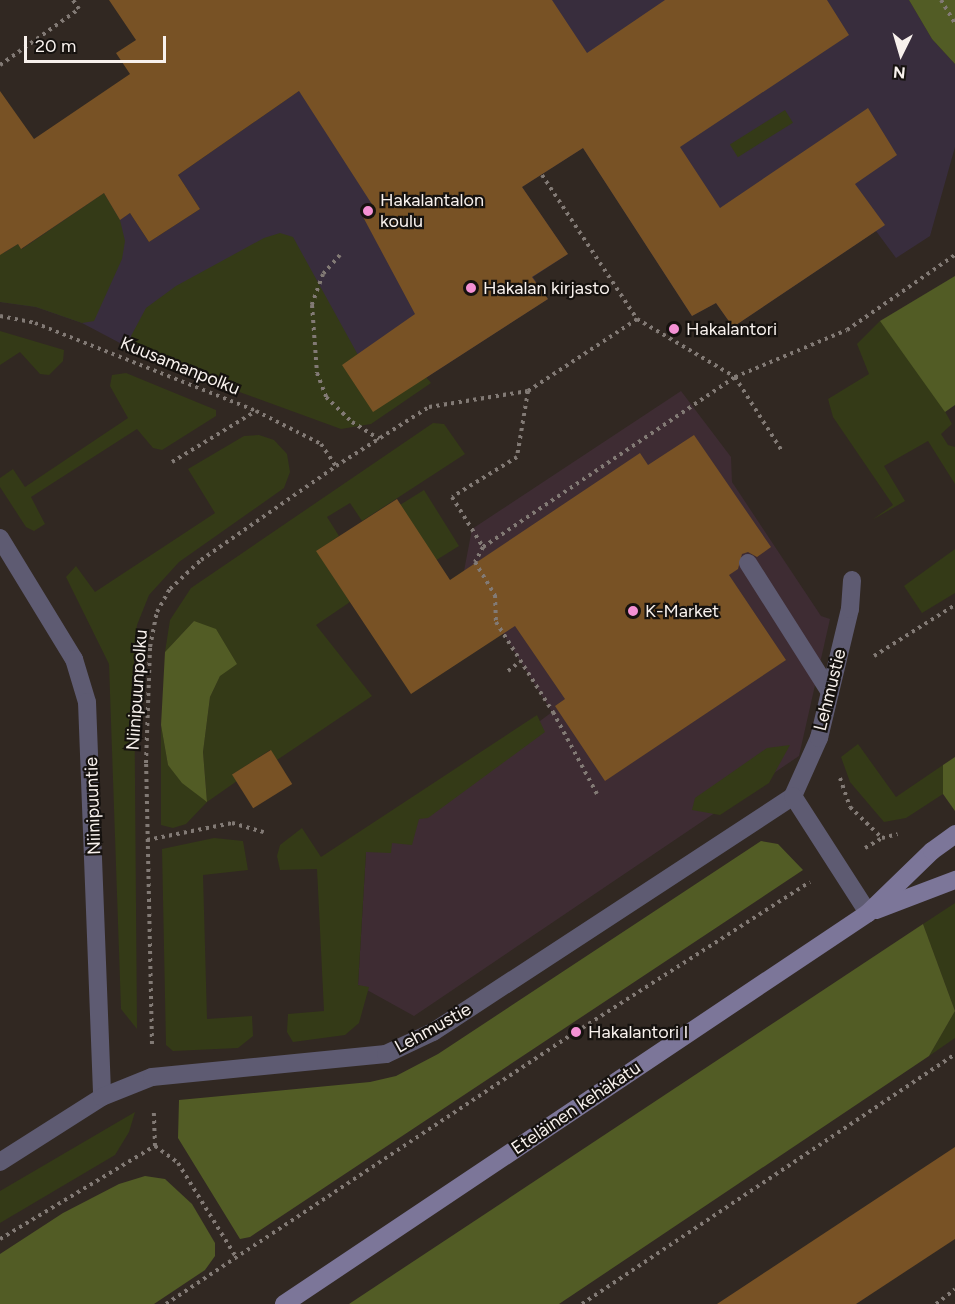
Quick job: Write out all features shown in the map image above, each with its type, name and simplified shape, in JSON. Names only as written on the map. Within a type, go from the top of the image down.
[{"type":"street","name":"Niinipuuntie","points":[[0,538],[75,659],[87,702],[102,1097]]},
{"type":"street","points":[[747,563],[830,692]]},
{"type":"street","name":"Lehmustie","points":[[0,1162],[102,1097],[152,1077],[386,1054],[433,1032],[793,796],[819,738],[850,609],[852,580]]},
{"type":"street","points":[[793,796],[868,913]]},
{"type":"street","name":"Eteläinen kehäkatu","points":[[284,1304],[868,913],[932,851],[955,834]]},
{"type":"street","name":"Eteläinen kehäkatu","points":[[868,913],[955,880]]},
{"type":"path","points":[[0,65],[79,9],[73,0]]},
{"type":"path","points":[[941,0],[955,23]]},
{"type":"path","points":[[542,175],[637,319],[735,377],[782,451]]},
{"type":"path","points":[[340,255],[322,274],[312,305],[317,374],[326,397],[352,422],[379,439]]},
{"type":"path","points":[[597,794],[521,661],[496,622],[495,595],[475,562],[483,547],[735,377],[847,330],[955,255]]},
{"type":"path","name":"Kuusamanpolku","points":[[0,316],[35,323],[256,411],[321,444],[336,466]]},
{"type":"path","points":[[483,547],[452,497],[517,457],[528,391],[637,319]]},
{"type":"path","name":"Niinipuunpolku","points":[[155,1146],[147,840],[150,647],[158,612],[170,589],[201,560],[336,466],[429,407],[528,391]]},
{"type":"path","points":[[172,462],[256,411]]},
{"type":"path","points":[[835,671],[848,673],[955,605]]},
{"type":"path","points":[[508,671],[521,661]]},
{"type":"path","points":[[819,738],[838,764],[842,791],[850,807],[882,838]]},
{"type":"path","points":[[147,840],[232,823],[264,832]]},
{"type":"path","points":[[166,1304],[576,1032],[838,864],[882,838],[904,832]]},
{"type":"path","points":[[582,1304],[955,1054]]},
{"type":"path","points":[[0,1239],[155,1146],[178,1163],[236,1257]]},
{"type":"path","points":[[936,1304],[955,1289]]},
{"type":"shaded area","name":"Hakalantalon koulu","points":[[237,0],[909,0],[932,39],[955,64],[955,147],[930,236],[896,258],[876,231],[733,327],[716,303],[692,316],[583,148],[522,187],[568,254],[533,277],[548,299],[373,412],[154,361],[82,323],[36,307],[0,302],[0,248],[4,253],[18,244],[22,249],[104,193],[120,219],[130,213],[149,242],[200,209],[178,175],[299,91]]},
{"type":"shaded area","points":[[681,391],[731,457],[732,482],[821,616],[830,619],[799,756],[414,1016],[358,985],[366,852],[552,712],[464,571],[472,529]]},
{"type":"green space","points":[[909,0],[955,0],[955,64],[932,39]]},
{"type":"green space","points":[[785,110],[793,123],[738,157],[730,144]]},
{"type":"green space","points":[[104,193],[120,220],[125,241],[122,259],[94,321],[82,323],[36,307],[0,302],[0,248],[4,253],[18,244],[22,249]]},
{"type":"green space","points":[[280,233],[293,237],[358,355],[426,377],[431,383],[371,424],[341,429],[154,361],[138,349],[131,336],[146,308],[176,286],[264,238]]},
{"type":"green space","points":[[955,276],[955,405],[945,412],[880,321]]},
{"type":"green space","points":[[880,321],[937,397],[952,424],[941,434],[948,445],[955,447],[955,484],[928,441],[884,466],[905,501],[872,520],[893,505],[833,417],[828,399],[869,374],[857,344]]},
{"type":"green space","points":[[0,331],[64,350],[63,361],[49,375],[40,374],[20,352],[0,365]]},
{"type":"green space","points":[[126,373],[216,410],[216,416],[162,450],[153,448],[137,429],[31,497],[45,524],[34,531],[26,527],[0,487],[0,478],[13,469],[25,487],[128,418],[110,386],[112,375]]},
{"type":"green space","points":[[433,423],[444,424],[465,454],[362,521],[350,503],[327,517],[339,536],[317,551],[350,602],[316,625],[372,696],[277,760],[270,750],[233,774],[237,781],[207,802],[186,824],[173,828],[161,825],[161,725],[168,765],[207,801],[203,752],[210,697],[220,676],[194,621],[165,652],[170,620],[191,588]]},
{"type":"green space","points":[[259,435],[274,440],[287,454],[290,472],[284,488],[179,562],[149,595],[137,625],[134,658],[137,1029],[121,1009],[109,664],[66,577],[76,566],[95,592],[215,513],[188,469],[244,436]]},
{"type":"green space","points":[[424,490],[459,546],[435,561],[400,505]]},
{"type":"green space","points":[[955,549],[955,593],[922,613],[904,586]]},
{"type":"green space","points":[[194,621],[216,629],[237,664],[220,676],[210,697],[203,752],[207,802],[182,783],[168,765],[161,725],[165,652]]},
{"type":"green space","points":[[537,715],[545,732],[428,818],[419,819],[412,845],[392,843],[391,853],[366,852],[358,985],[369,987],[359,1023],[345,1035],[293,1042],[287,1032],[288,1014],[324,1011],[317,869],[280,870],[277,856],[280,845],[302,828],[321,857]]},
{"type":"green space","points":[[858,744],[896,797],[943,765],[943,794],[906,818],[884,822],[850,782],[841,757]]},
{"type":"green space","points":[[790,745],[769,783],[720,815],[692,810],[695,798],[767,748]]},
{"type":"green space","points":[[955,757],[955,811],[943,794],[943,765]]},
{"type":"green space","points":[[214,838],[243,841],[248,870],[203,875],[207,1019],[252,1016],[253,1036],[238,1048],[173,1051],[166,1045],[162,849]]},
{"type":"green space","points":[[761,841],[778,844],[803,870],[250,1237],[240,1239],[178,1138],[179,1100],[370,1082],[396,1076],[438,1054]]},
{"type":"green space","points":[[955,903],[955,1011],[923,924]]},
{"type":"green space","points":[[923,924],[955,1011],[929,1056],[559,1304],[349,1304]]},
{"type":"green space","points":[[955,1011],[955,1038],[929,1056]]},
{"type":"green space","points":[[135,1112],[129,1132],[115,1155],[0,1223],[0,1191]]},
{"type":"green space","points":[[145,1176],[165,1179],[192,1204],[215,1243],[215,1256],[205,1270],[154,1304],[0,1304],[0,1254],[63,1213],[119,1184]]},
{"type":"building","points":[[109,0],[552,0],[587,53],[665,0],[827,0],[849,35],[680,147],[720,208],[868,108],[897,155],[855,184],[885,225],[733,327],[716,303],[692,316],[583,148],[522,187],[568,254],[532,277],[548,299],[373,412],[342,365],[415,314],[362,215],[375,209],[299,91],[178,175],[200,209],[149,242],[130,213],[120,220],[104,193],[21,249],[18,244],[0,255],[0,91],[34,139],[130,74],[116,53],[136,40]]},
{"type":"building","name":"K-Market","points":[[694,435],[771,547],[757,557],[748,552],[742,554],[738,569],[729,575],[786,660],[605,781],[555,706],[565,699],[515,626],[411,694],[316,551],[397,499],[450,580],[640,453],[648,465]]},
{"type":"building","points":[[271,750],[292,784],[253,808],[232,774]]},
{"type":"building","points":[[955,1147],[955,1239],[856,1304],[717,1304]]},
{"type":"place","name":"Hakalantalon koulu","points":[[368,211]]},
{"type":"place","name":"Hakalan kirjasto","points":[[471,288]]},
{"type":"place","name":"Hakalantori","points":[[674,329]]},
{"type":"place","name":"K-Market","points":[[633,611]]},
{"type":"place","name":"Hakalantori I","points":[[576,1032]]}]
